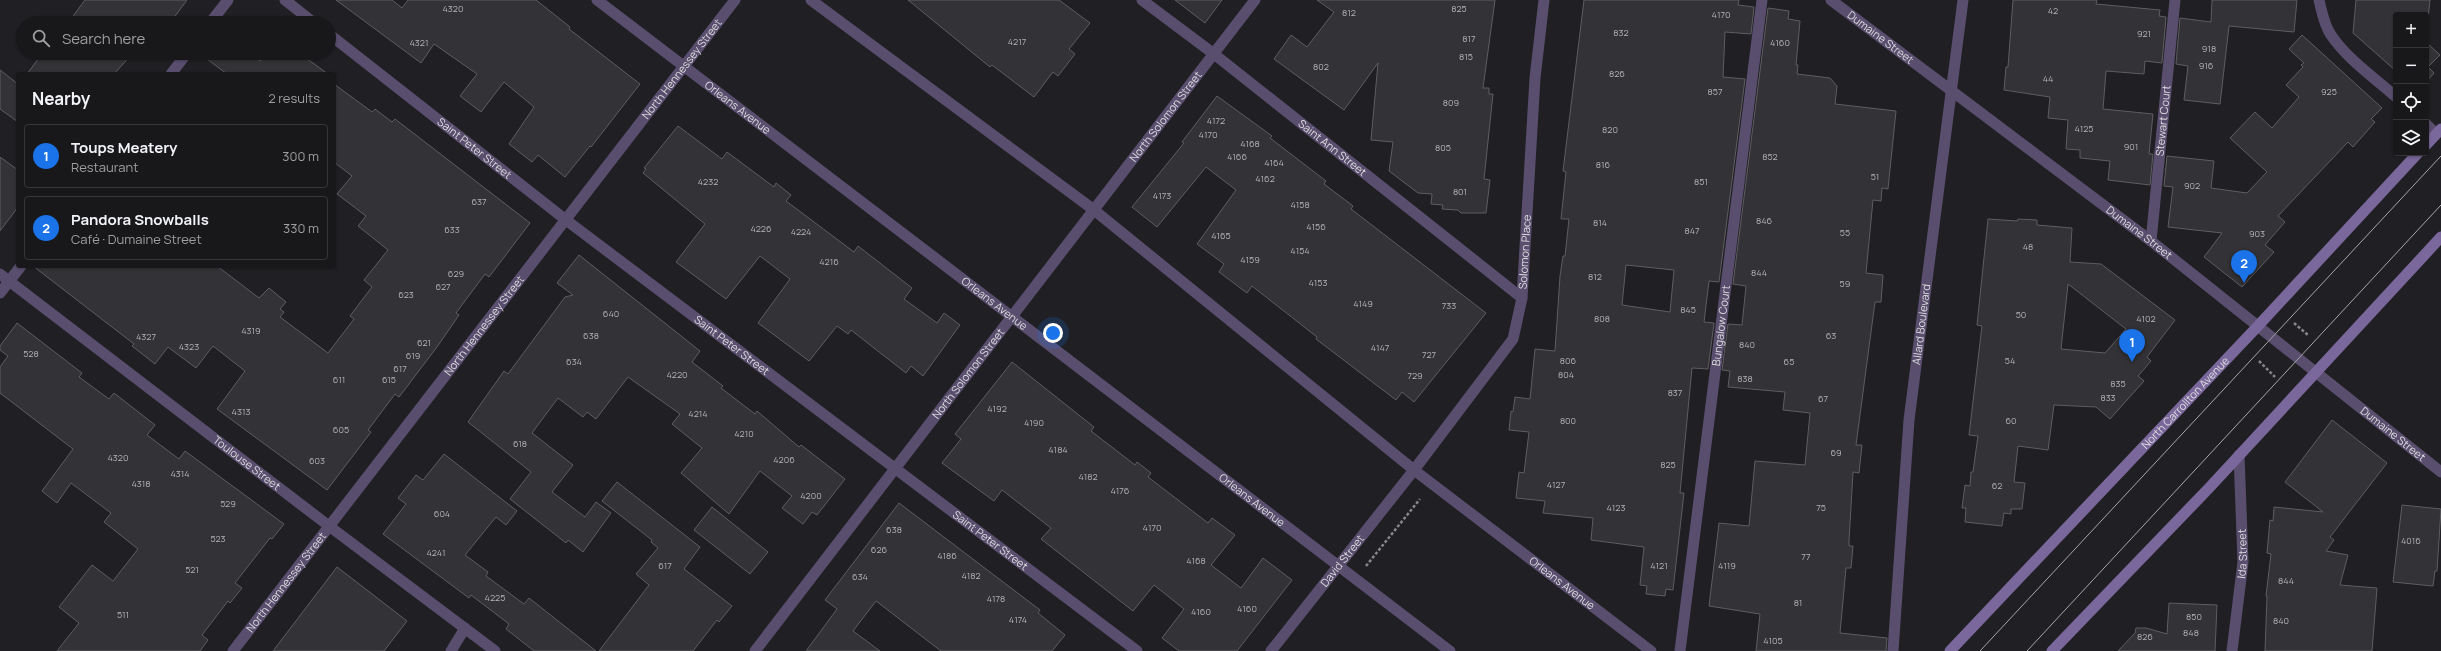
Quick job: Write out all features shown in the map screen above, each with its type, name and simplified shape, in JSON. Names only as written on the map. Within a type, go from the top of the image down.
[{"type":"main road","points":[[2429,142],[2439,131]]},
{"type":"main road","name":"North Carrollton Avenue","points":[[1950,651],[2257,327],[2415,156]]},
{"type":"main road","points":[[2052,651],[2239,455],[2441,237]]},
{"type":"street","points":[[215,16],[228,0]]},
{"type":"street","points":[[285,0],[305,16]]},
{"type":"street","name":"Orleans Avenue","points":[[597,0],[1011,318],[1450,651]]},
{"type":"street","name":"North Hennessey Street","points":[[233,651],[685,67],[735,0]]},
{"type":"street","name":"Orleans Avenue","points":[[811,0],[1094,210],[1414,470],[1651,651]]},
{"type":"street","name":"Saint Ann Street","points":[[1142,0],[1214,54],[1522,298]]},
{"type":"street","name":"North Solomon Street","points":[[755,651],[1255,0]]},
{"type":"street","name":"Solomon Place","points":[[1414,470],[1513,339],[1522,298],[1535,78],[1544,0]]},
{"type":"street","name":"Bungalow Court","points":[[1680,651],[1762,0]]},
{"type":"street","name":"Dumaine Street","points":[[1831,0],[2151,241],[2257,327],[2441,472]]},
{"type":"street","name":"Allard Boulevard","points":[[1894,651],[1909,420],[1950,89],[1963,0]]},
{"type":"street","name":"Stewart Court","points":[[2151,241],[2175,0]]},
{"type":"street","points":[[2319,0],[2330,34],[2340,47],[2393,94]]},
{"type":"street","name":"Saint Peter Street","points":[[336,39],[566,220],[896,467],[1137,651]]},
{"type":"street","points":[[173,72],[182,60]]},
{"type":"street","points":[[2429,126],[2439,131]]},
{"type":"street","points":[[0,294],[20,268]]},
{"type":"street","name":"Toulouse Street","points":[[0,274],[495,651]]},
{"type":"street","name":"Ida Street","points":[[2232,651],[2243,562],[2239,455]]},
{"type":"street","name":"David Street","points":[[1271,651],[1414,470]]},
{"type":"street","points":[[451,651],[465,628]]},
{"type":"path","points":[[2294,323],[2308,335]]},
{"type":"path","points":[[2259,361],[2275,377]]},
{"type":"path","points":[[1365,567],[1420,499]]},
{"type":"building","points":[[85,0],[187,0],[175,16],[73,16]]},
{"type":"building","points":[[336,0],[392,0],[402,8],[408,0],[536,0],[570,27],[569,29],[640,84],[591,147],[590,146],[565,177],[538,155],[532,162],[509,144],[534,107],[504,82],[481,112],[460,96],[477,74],[434,44],[421,63]]},
{"type":"building","points":[[908,0],[1059,0],[1090,23],[1069,49],[1075,54],[1058,76],[1053,72],[1034,97],[992,65],[990,67]]},
{"type":"building","points":[[1175,0],[1222,0],[1205,23]]},
{"type":"building","points":[[1317,0],[1495,0],[1483,88],[1489,88],[1489,94],[1493,94],[1484,179],[1490,180],[1486,213],[1461,213],[1458,210],[1442,209],[1443,205],[1431,204],[1432,194],[1418,193],[1389,171],[1393,142],[1371,140],[1378,63],[1344,110],[1274,59],[1291,35],[1307,47],[1334,12]]},
{"type":"building","points":[[1584,0],[1739,0],[1738,5],[1754,7],[1751,34],[1725,32],[1723,77],[1745,79],[1719,282],[1709,281],[1704,322],[1714,323],[1708,369],[1692,368],[1680,493],[1684,493],[1673,590],[1666,589],[1665,596],[1646,594],[1647,586],[1640,585],[1644,547],[1591,540],[1593,518],[1543,513],[1545,501],[1516,498],[1519,472],[1524,473],[1529,432],[1509,430],[1511,411],[1513,412],[1515,397],[1530,399],[1535,349],[1555,351],[1560,276],[1563,256],[1565,256],[1569,219],[1561,219],[1566,172],[1563,171]],"holes":[[[1626,265],[1674,270],[1670,312],[1622,305]]]},
{"type":"building","points":[[2013,0],[2097,0],[2096,4],[2160,10],[2159,16],[2166,17],[2162,63],[2145,61],[2144,74],[2106,71],[2103,109],[2153,114],[2149,154],[2153,154],[2150,185],[2108,180],[2110,161],[2080,158],[2080,150],[2066,149],[2068,120],[2048,118],[2050,97],[2004,90],[2006,67],[2008,67]]},
{"type":"building","points":[[2212,0],[2297,0],[2294,32],[2229,26],[2220,104],[2184,100],[2188,66],[2176,64],[2180,18],[2211,22]]},
{"type":"building","points":[[2356,0],[2430,0],[2429,12],[2393,12],[2393,68],[2353,33]]},
{"type":"building","points":[[1768,8],[1789,11],[1788,19],[1800,21],[1796,65],[1798,65],[1797,74],[1830,78],[1837,86],[1835,104],[1896,111],[1888,189],[1882,188],[1881,201],[1873,200],[1866,273],[1883,275],[1881,302],[1875,302],[1856,445],[1862,445],[1859,473],[1853,472],[1849,546],[1853,546],[1851,568],[1846,568],[1840,633],[1887,638],[1886,651],[1756,651],[1760,614],[1709,606],[1719,523],[1749,526],[1755,461],[1805,465],[1810,413],[1783,410],[1785,392],[1728,387],[1730,371],[1722,370],[1728,324],[1742,325],[1746,286],[1733,284]]},
{"type":"building","points":[[2302,35],[2382,108],[2371,119],[2375,122],[2353,147],[2348,142],[2278,216],[2285,222],[2265,245],[2274,252],[2242,287],[2204,257],[2222,233],[2168,227],[2173,187],[2164,186],[2167,156],[2214,161],[2211,188],[2247,193],[2267,172],[2230,138],[2255,112],[2272,128],[2299,97],[2286,85],[2303,67],[2301,65],[2304,63],[2289,49]]},
{"type":"building","points":[[2429,45],[2440,55],[2429,66]]},
{"type":"building","points":[[37,60],[127,60],[116,72],[28,72]]},
{"type":"building","points":[[208,60],[309,60],[325,72],[224,72]]},
{"type":"building","points":[[2429,68],[2434,73],[2429,79]]},
{"type":"building","points":[[0,70],[16,82],[16,121],[0,109]]},
{"type":"building","points":[[336,85],[372,112],[375,109],[392,122],[395,119],[530,223],[489,277],[485,274],[456,313],[459,315],[437,347],[399,397],[395,394],[368,430],[371,432],[327,490],[217,409],[245,371],[213,346],[196,368],[168,347],[155,364],[132,346],[134,344],[36,268],[220,268],[259,298],[269,288],[286,302],[280,309],[284,312],[280,317],[328,353],[354,319],[350,316],[372,287],[364,280],[388,250],[358,226],[366,216],[337,194],[352,176],[336,164]]},
{"type":"building","points":[[1217,96],[1272,136],[1270,138],[1326,181],[1324,184],[1353,206],[1351,209],[1486,313],[1414,402],[1402,392],[1396,400],[1316,339],[1317,337],[1252,286],[1247,293],[1219,272],[1224,264],[1197,244],[1236,190],[1206,167],[1157,227],[1132,207],[1184,143],[1182,142]]},
{"type":"building","points":[[678,126],[722,159],[727,152],[774,187],[776,183],[791,195],[786,201],[854,252],[858,246],[912,288],[904,299],[937,323],[944,313],[960,325],[923,376],[911,366],[906,373],[851,330],[848,334],[837,326],[809,361],[758,323],[790,279],[760,256],[726,299],[676,262],[705,224],[643,173],[646,169],[644,168]]},
{"type":"building","points":[[0,157],[16,169],[16,210],[0,231]]},
{"type":"building","points":[[1988,219],[2017,221],[2018,219],[2037,220],[2037,225],[2072,228],[2070,262],[2101,264],[2175,320],[2147,357],[2151,361],[2138,376],[2144,381],[2110,419],[2096,407],[2054,405],[2048,450],[2018,446],[2014,482],[2025,483],[2022,509],[2011,509],[2011,514],[2004,513],[2002,526],[1965,522],[1966,508],[1962,508],[1965,485],[1970,486],[1971,472],[1973,472],[1978,436],[1969,435],[1982,326],[1977,325]],"holes":[[[2068,284],[2126,329],[2105,353],[2061,349]]]},
{"type":"building","points":[[579,255],[700,351],[692,362],[723,386],[721,388],[755,414],[757,411],[799,447],[801,445],[845,479],[817,515],[812,512],[803,524],[782,508],[792,496],[760,471],[729,514],[681,473],[702,448],[672,424],[680,414],[628,377],[596,419],[587,412],[583,417],[558,398],[532,433],[573,465],[552,492],[585,517],[596,502],[611,513],[583,552],[568,540],[566,543],[510,499],[531,472],[468,422],[504,371],[508,374],[565,297],[573,295],[557,283]]},
{"type":"building","points":[[17,323],[82,373],[79,377],[109,399],[114,393],[155,425],[147,435],[179,459],[185,451],[284,524],[272,539],[270,538],[235,583],[242,588],[230,603],[228,601],[202,635],[208,640],[200,651],[57,651],[79,623],[59,607],[92,565],[113,581],[138,549],[104,522],[111,513],[71,483],[57,503],[42,491],[73,449],[0,393],[0,367],[8,356],[0,350],[0,346]]},
{"type":"building","points":[[1012,362],[1094,427],[1091,431],[1135,465],[1137,462],[1151,473],[1148,477],[1208,523],[1212,518],[1235,535],[1211,565],[1241,588],[1263,558],[1292,580],[1237,651],[1179,651],[1162,638],[1184,609],[1154,585],[1133,611],[1041,539],[1051,528],[1002,490],[994,501],[942,463],[961,439],[955,434]]},
{"type":"building","points":[[2332,420],[2387,463],[2330,537],[2334,540],[2326,551],[2348,555],[2340,585],[2377,588],[2372,651],[2265,651],[2266,596],[2271,554],[2267,553],[2270,520],[2273,521],[2274,507],[2323,512],[2285,482]]},
{"type":"building","points":[[444,454],[517,511],[506,525],[496,517],[465,555],[488,572],[486,576],[524,604],[529,598],[596,651],[534,651],[506,629],[509,624],[471,595],[469,598],[383,534],[406,504],[398,498],[416,475],[423,480]]},
{"type":"building","points":[[617,482],[700,547],[684,569],[732,606],[719,622],[717,620],[693,651],[599,651],[649,585],[636,574],[658,548],[651,542],[652,540],[602,501]]},
{"type":"building","points":[[899,503],[1040,610],[1038,613],[1065,635],[1052,651],[941,651],[876,601],[853,631],[880,651],[806,651],[837,609],[825,600]]},
{"type":"building","points":[[2402,505],[2441,509],[2437,571],[2435,571],[2433,586],[2393,582]]},
{"type":"building","points":[[712,507],[768,552],[750,574],[694,530]]},
{"type":"building","points":[[337,567],[407,621],[384,651],[273,651]]},
{"type":"building","points":[[2169,603],[2217,605],[2215,651],[2118,651],[2135,633],[2136,628],[2146,628],[2167,634]]},
{"type":"tram line","points":[[1980,651],[2441,156]]},
{"type":"tram line","points":[[2027,651],[2441,205]]},
{"type":"place","name":"Pandora Snowballs","points":[[2244,283]]},
{"type":"place","name":"Toups Meatery","points":[[2132,362]]}]
